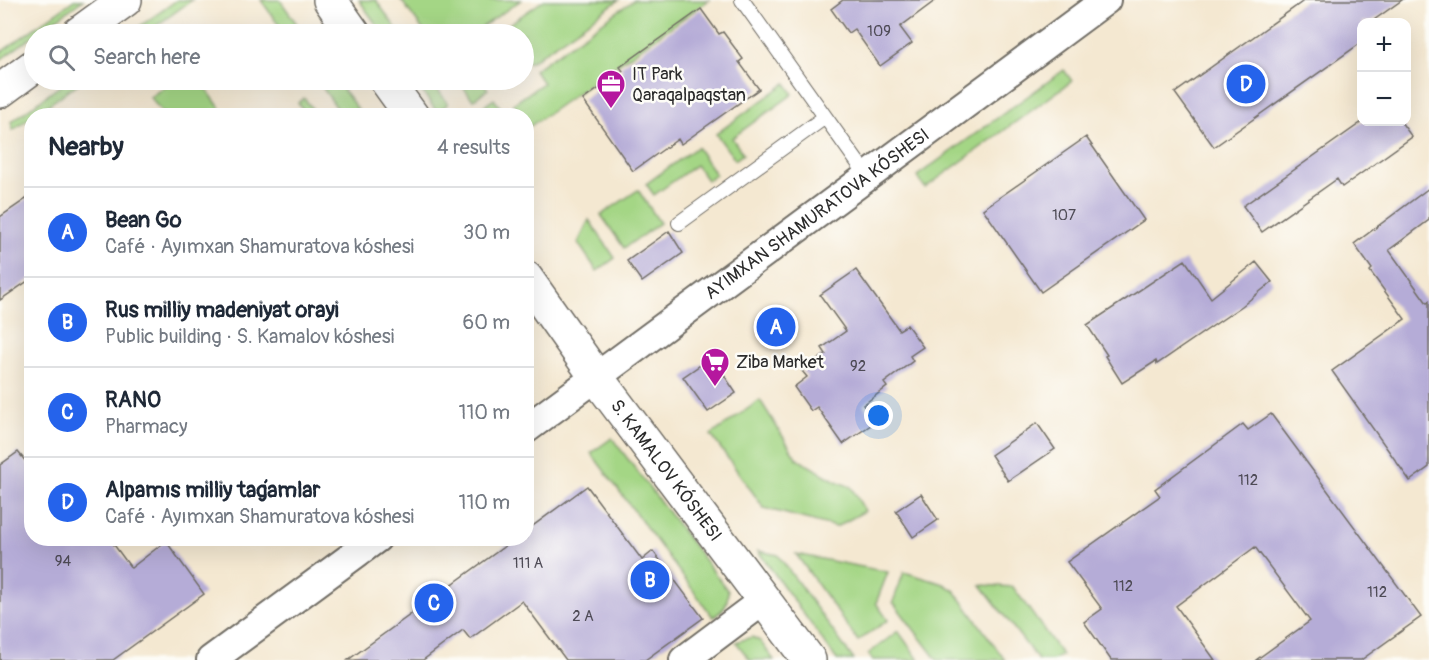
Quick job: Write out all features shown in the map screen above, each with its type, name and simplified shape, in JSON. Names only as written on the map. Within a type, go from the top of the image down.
[{"type":"street","points":[[92,24],[125,0]]},
{"type":"street","points":[[330,0],[347,24]]},
{"type":"street","points":[[534,423],[1106,0]]},
{"type":"street","points":[[0,91],[24,73]]},
{"type":"street","points":[[393,90],[406,108]]},
{"type":"street","name":"S. KAMALOV KÓSHESI","points":[[534,289],[597,378],[809,660]]},
{"type":"street","points":[[211,660],[366,546]]},
{"type":"street","points":[[684,660],[764,600]]},
{"type":"lane","points":[[742,0],[868,177]]},
{"type":"lane","points":[[679,223],[825,117]]},
{"type":"green space","points":[[74,0],[83,0],[50,24],[40,24]]},
{"type":"green space","points":[[177,0],[192,0],[159,24],[143,24]]},
{"type":"green space","points":[[261,0],[280,0],[297,24],[278,24]]},
{"type":"green space","points":[[359,0],[376,0],[393,24],[376,24]]},
{"type":"green space","points":[[401,0],[521,0],[486,24],[419,24]]},
{"type":"green space","points":[[544,0],[619,0],[534,60],[534,24],[509,24]]},
{"type":"green space","points":[[634,0],[709,0],[534,123],[534,108],[516,108],[513,104],[543,83],[534,70]]},
{"type":"green space","points":[[24,36],[24,43],[0,60],[0,53]]},
{"type":"green space","points":[[1064,70],[1072,81],[925,188],[917,176]]},
{"type":"green space","points":[[786,83],[793,94],[732,138],[743,154],[735,160],[716,134]]},
{"type":"green space","points":[[54,90],[69,90],[44,108],[30,108]]},
{"type":"green space","points":[[160,90],[207,90],[220,108],[159,108],[150,97]]},
{"type":"green space","points":[[324,90],[343,90],[357,108],[337,108]]},
{"type":"green space","points":[[421,90],[438,90],[448,104],[442,108],[434,108]]},
{"type":"green space","points":[[466,90],[487,90],[473,100]]},
{"type":"green space","points":[[304,98],[312,108],[302,108],[298,103]]},
{"type":"green space","points":[[494,99],[501,108],[481,108]]},
{"type":"green space","points":[[24,112],[24,122],[13,130],[11,122]]},
{"type":"green space","points":[[697,147],[716,175],[707,180],[696,165],[654,195],[646,184]]},
{"type":"green space","points":[[638,190],[660,223],[624,248],[601,215]]},
{"type":"green space","points":[[589,220],[615,258],[597,271],[578,243]]},
{"type":"green space","points":[[760,400],[797,459],[851,487],[865,511],[836,527],[764,508],[711,435]]},
{"type":"green space","points":[[612,438],[728,591],[725,607],[713,617],[591,453]]},
{"type":"green space","points":[[758,551],[778,555],[854,660],[837,660]]},
{"type":"green space","points":[[796,554],[888,572],[876,603],[888,620],[858,641]]},
{"type":"green space","points":[[904,572],[944,584],[955,591],[1005,660],[937,660],[893,602]]},
{"type":"green space","points":[[981,585],[1013,587],[1062,655],[1053,660],[1038,660]]},
{"type":"green space","points":[[898,631],[919,660],[873,660],[868,654]]},
{"type":"green space","points":[[752,637],[760,641],[774,660],[750,660],[736,642]]},
{"type":"building","points":[[843,0],[936,0],[900,27],[912,43],[880,66],[854,29],[848,33],[831,9]]},
{"type":"building","points":[[1305,0],[1402,0],[1377,18],[1357,18],[1357,46],[1214,147],[1175,93]]},
{"type":"building","points":[[701,9],[719,34],[723,32],[743,59],[739,62],[759,89],[681,144],[678,139],[633,171],[583,100],[623,71],[620,67]]},
{"type":"building","points":[[1357,126],[1404,126],[1412,137],[1342,187],[1337,179],[1262,232],[1243,206]]},
{"type":"building","points":[[1086,137],[1144,220],[1041,292],[983,209]]},
{"type":"building","points":[[1429,188],[1429,220],[1389,250],[1427,303],[1429,301],[1429,467],[1410,481],[1332,371],[1405,319],[1370,271],[1372,269],[1354,244]]},
{"type":"building","points":[[24,200],[24,284],[0,300],[0,217]]},
{"type":"building","points":[[669,231],[683,253],[642,282],[627,261]]},
{"type":"building","points":[[1185,260],[1211,298],[1256,262],[1272,282],[1242,306],[1157,364],[1156,361],[1122,383],[1087,325]]},
{"type":"building","points":[[856,270],[899,330],[907,325],[923,347],[910,356],[913,361],[884,383],[887,387],[863,405],[875,422],[843,444],[817,407],[811,411],[794,387],[807,377],[802,371],[826,354],[822,348],[846,331],[820,295]]},
{"type":"building","points":[[712,357],[736,393],[708,412],[683,377]]},
{"type":"building","points":[[1271,414],[1421,617],[1361,660],[1256,660],[1310,621],[1255,547],[1176,606],[1215,660],[1111,660],[1084,622],[1102,609],[1067,562],[1160,496],[1155,489],[1243,424],[1248,430]]},
{"type":"building","points":[[1037,423],[1055,449],[1008,481],[991,455]]},
{"type":"building","points":[[18,452],[24,459],[24,546],[115,546],[131,568],[160,546],[170,546],[204,594],[113,660],[0,660],[0,465]]},
{"type":"building","points":[[587,486],[642,560],[653,551],[703,618],[645,660],[566,660],[522,601],[470,639],[463,630],[423,660],[348,660],[505,546],[534,546],[534,525]]},
{"type":"building","points":[[921,494],[938,520],[913,537],[896,511]]},
{"type":"place","name":"Alpamıs milliy taǵamlar","points":[[1246,84]]},
{"type":"place","name":"IT Park Qaraqalpaqstan","points":[[611,110]]},
{"type":"place","name":"Bean Go","points":[[776,327]]},
{"type":"place","name":"Ziba Market","points":[[715,388]]},
{"type":"place","name":"Rus milliy madeniyat orayi","points":[[650,580]]},
{"type":"place","name":"RANO","points":[[434,603]]}]
